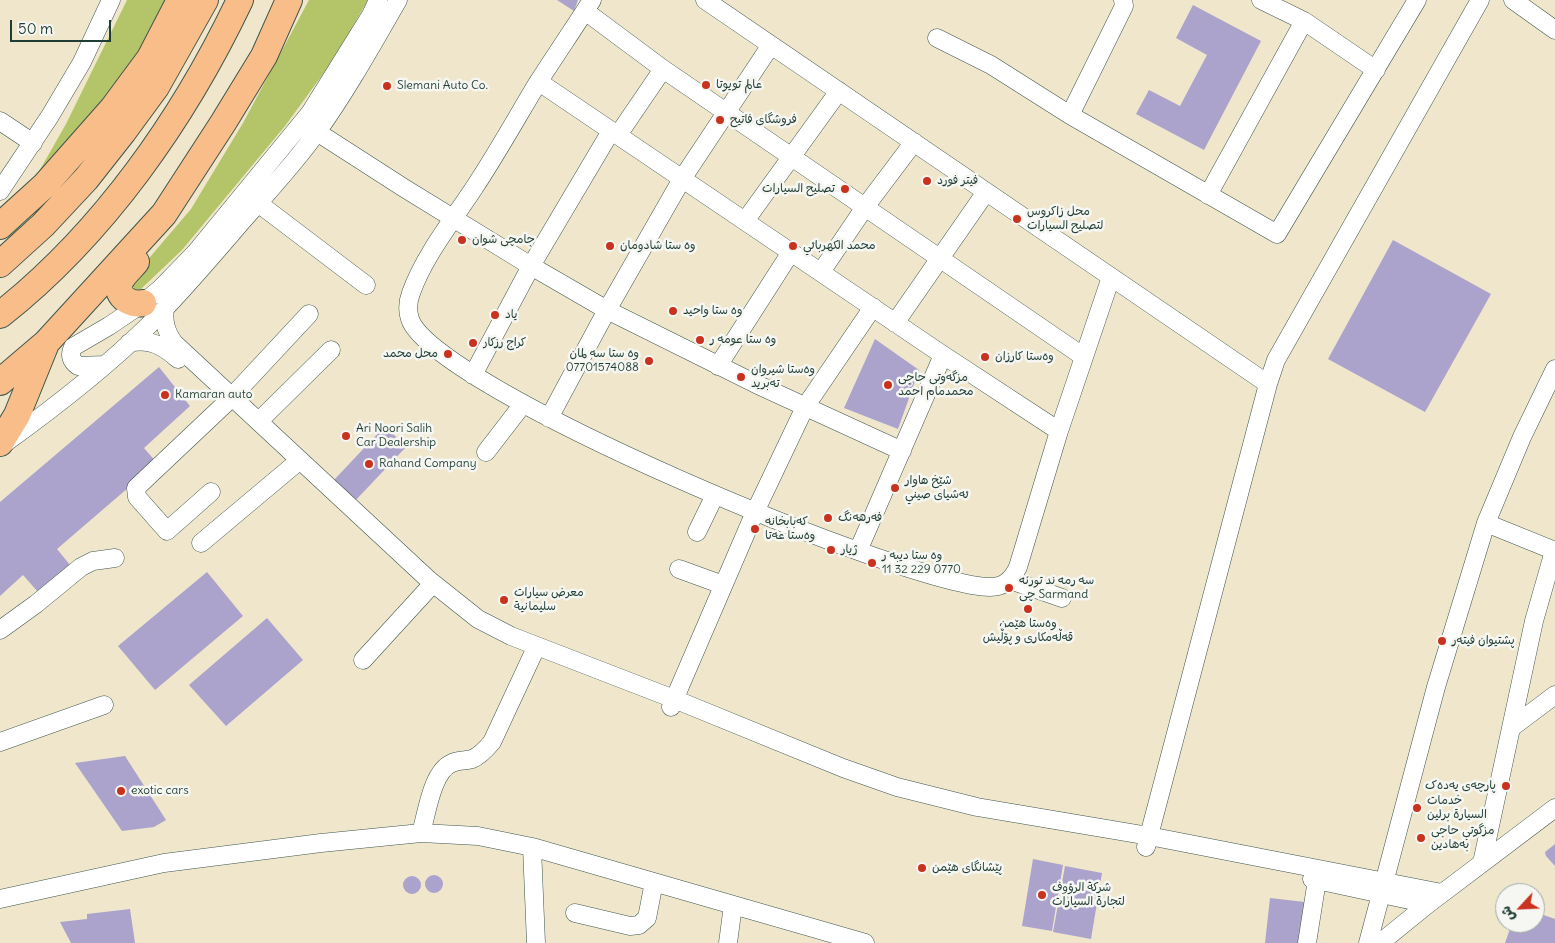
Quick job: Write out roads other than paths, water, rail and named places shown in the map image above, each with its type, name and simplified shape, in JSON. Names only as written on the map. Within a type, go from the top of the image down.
[{"type":"highway","points":[[0,226],[45,185],[113,108],[150,58],[180,0]]},
{"type":"highway","points":[[0,264],[43,225],[86,179],[123,132],[156,87],[205,0]]},
{"type":"highway","points":[[0,315],[46,276],[88,232],[135,175],[189,95],[219,44],[240,0]]},
{"type":"highway","points":[[0,382],[46,343],[164,214],[264,56],[289,0]]},
{"type":"highway","points":[[154,306],[133,304],[125,300],[120,291],[120,281],[155,240],[164,214]]},
{"type":"highway","points":[[0,444],[17,415],[46,343]]},
{"type":"street","points":[[0,191],[33,143],[82,62],[111,0]]},
{"type":"street","points":[[105,365],[78,366],[70,355],[73,347],[109,326],[154,306],[160,289],[202,245],[310,113],[371,15],[378,0]]},
{"type":"street","points":[[0,444],[79,388],[129,343],[154,306],[258,203],[317,132],[361,64],[398,0]]},
{"type":"street","points":[[705,0],[1268,384]]},
{"type":"street","points":[[1070,115],[1124,6],[1123,0]]},
{"type":"street","points":[[1261,0],[1304,21],[1376,70]]},
{"type":"street","points":[[937,38],[991,65],[1070,115],[1277,234],[1417,0]]},
{"type":"street","points":[[1148,841],[1268,384],[1276,360],[1480,0]]},
{"type":"street","points":[[1513,0],[1555,30]]},
{"type":"street","points":[[1084,357],[662,68],[589,6],[539,82],[473,189],[453,217],[412,290],[408,311],[414,328],[423,338],[472,375],[549,418],[674,477],[755,512],[858,551],[918,571],[968,584],[991,587],[1000,586],[1010,580],[1018,567],[1059,431],[1084,357],[1111,277]]},
{"type":"street","points":[[1208,195],[1304,21]]},
{"type":"street","points":[[549,418],[607,310],[682,179],[771,45]]},
{"type":"street","points":[[472,375],[531,266],[615,133],[662,68]]},
{"type":"street","points":[[539,82],[895,323],[1059,431]]},
{"type":"street","points":[[745,221],[839,91]]},
{"type":"street","points":[[0,121],[33,143]]},
{"type":"street","points":[[317,132],[531,266],[607,310],[718,366],[902,451]]},
{"type":"street","points":[[821,272],[865,207],[914,142]]},
{"type":"street","points":[[895,323],[986,192]]},
{"type":"street","points":[[258,203],[366,285]]},
{"type":"street","points":[[718,366],[791,252]]},
{"type":"street","points":[[154,306],[174,343],[294,465],[427,584],[478,619],[540,654],[843,768],[947,812],[1148,841],[1383,888],[1428,904]]},
{"type":"street","points":[[673,703],[755,512],[805,407],[872,307]]},
{"type":"street","points":[[211,492],[167,531],[137,497],[136,488],[229,400],[309,314]]},
{"type":"street","points":[[129,343],[136,341],[151,342],[163,347],[229,400],[259,421],[427,584]]},
{"type":"street","points":[[259,421],[331,350]]},
{"type":"street","points":[[858,551],[943,355]]},
{"type":"street","points":[[1368,943],[1436,687],[1486,523],[1522,437],[1555,369]]},
{"type":"street","points":[[486,452],[524,404]]},
{"type":"street","points":[[201,543],[294,465]]},
{"type":"street","points":[[697,532],[716,495]]},
{"type":"street","points":[[1482,863],[1534,621],[1555,551],[1486,523]]},
{"type":"street","points":[[0,630],[81,567],[93,561],[115,558]]},
{"type":"street","points":[[679,569],[723,585]]},
{"type":"street","points":[[1010,580],[1062,598]]},
{"type":"street","points":[[363,660],[427,584]]},
{"type":"street","points":[[421,833],[437,777],[453,762],[472,759],[484,752],[492,742],[540,654]]},
{"type":"street","points":[[1511,728],[1555,694]]},
{"type":"street","points":[[0,742],[104,705]]},
{"type":"street","points":[[1380,943],[1442,893],[1555,808]]},
{"type":"street","points":[[0,899],[164,863],[321,843],[421,833],[478,836],[532,847],[866,943]]},
{"type":"street","points":[[1148,841],[1317,880],[1442,893]]},
{"type":"street","points":[[532,847],[536,943]]},
{"type":"street","points":[[1307,943],[1317,880]]},
{"type":"street","points":[[576,912],[630,926],[639,925],[647,918],[654,882]]},
{"type":"street","points":[[728,943],[733,904]]},
{"type":"place","name":"عالم تويوتا","points":[[706,85]]},
{"type":"place","name":"Slemani Auto Co.","points":[[387,86]]},
{"type":"place","name":"فروشگاى فاتيح","points":[[720,120]]},
{"type":"place","name":"فيتر فورد","points":[[927,181]]},
{"type":"place","name":"تصليح السيارات","points":[[845,189]]},
{"type":"place","name":"محل زاكروس لتصليح السيارات","points":[[1017,219]]},
{"type":"place","name":"جامچی شوان","points":[[462,240]]},
{"type":"place","name":"وه ستا شادومان","points":[[610,246]]},
{"type":"place","name":"محمد الكهربائي","points":[[793,246]]},
{"type":"place","name":"وه ستا واحید","points":[[673,311]]},
{"type":"place","name":"ياد","points":[[495,315]]},
{"type":"place","name":"وه ستا عومه ر","points":[[700,340]]},
{"type":"place","name":"كراج رزكار","points":[[473,343]]},
{"type":"place","name":"محل محمد","points":[[448,354]]},
{"type":"place","name":"وەستا کارزان","points":[[985,357]]},
{"type":"place","name":"وه ستا سه لمان 07701574088","points":[[649,361]]},
{"type":"place","name":"وەستا شیروان تەبرید","points":[[741,377]]},
{"type":"place","name":"مزگەوتی حاجی محمدمام احمد","points":[[888,385]]},
{"type":"place","name":"Kamaran auto","points":[[165,395]]},
{"type":"place","name":"Ari Noori Salih Car Dealership","points":[[346,436]]},
{"type":"place","name":"Rahand Company","points":[[369,464]]},
{"type":"place","name":"شێخ هاوار ئەشیای صيني","points":[[895,488]]},
{"type":"place","name":"فەرهەنگ","points":[[828,518]]},
{"type":"place","name":"کەبابخانە وەستا عەتا","points":[[755,529]]},
{"type":"place","name":"ژیار","points":[[831,550]]},
{"type":"place","name":"وه ستا دیبه ر 11 32 229 0770","points":[[872,563]]},
{"type":"place","name":"سه رمه ند تورنه چی Sarmand","points":[[1009,588]]},
{"type":"place","name":"معرض سيارات سليمانية","points":[[504,600]]},
{"type":"place","name":"وەستا هێمن قەڵەمکاری و پۆڵیش","points":[[1028,609]]},
{"type":"place","name":"پشتیوان فیتەر","points":[[1442,641]]},
{"type":"place","name":"پارچەی یەدەک","points":[[1506,786]]},
{"type":"place","name":"exotic cars","points":[[121,791]]},
{"type":"place","name":"خدمات السیارة برلین","points":[[1417,808]]},
{"type":"place","name":"مزگوتي حاجی بەهادین","points":[[1421,838]]},
{"type":"place","name":"پێشانگای هێمن","points":[[922,868]]},
{"type":"place","name":"شركة الرؤوف لتجارة السيارات","points":[[1042,895]]}]
